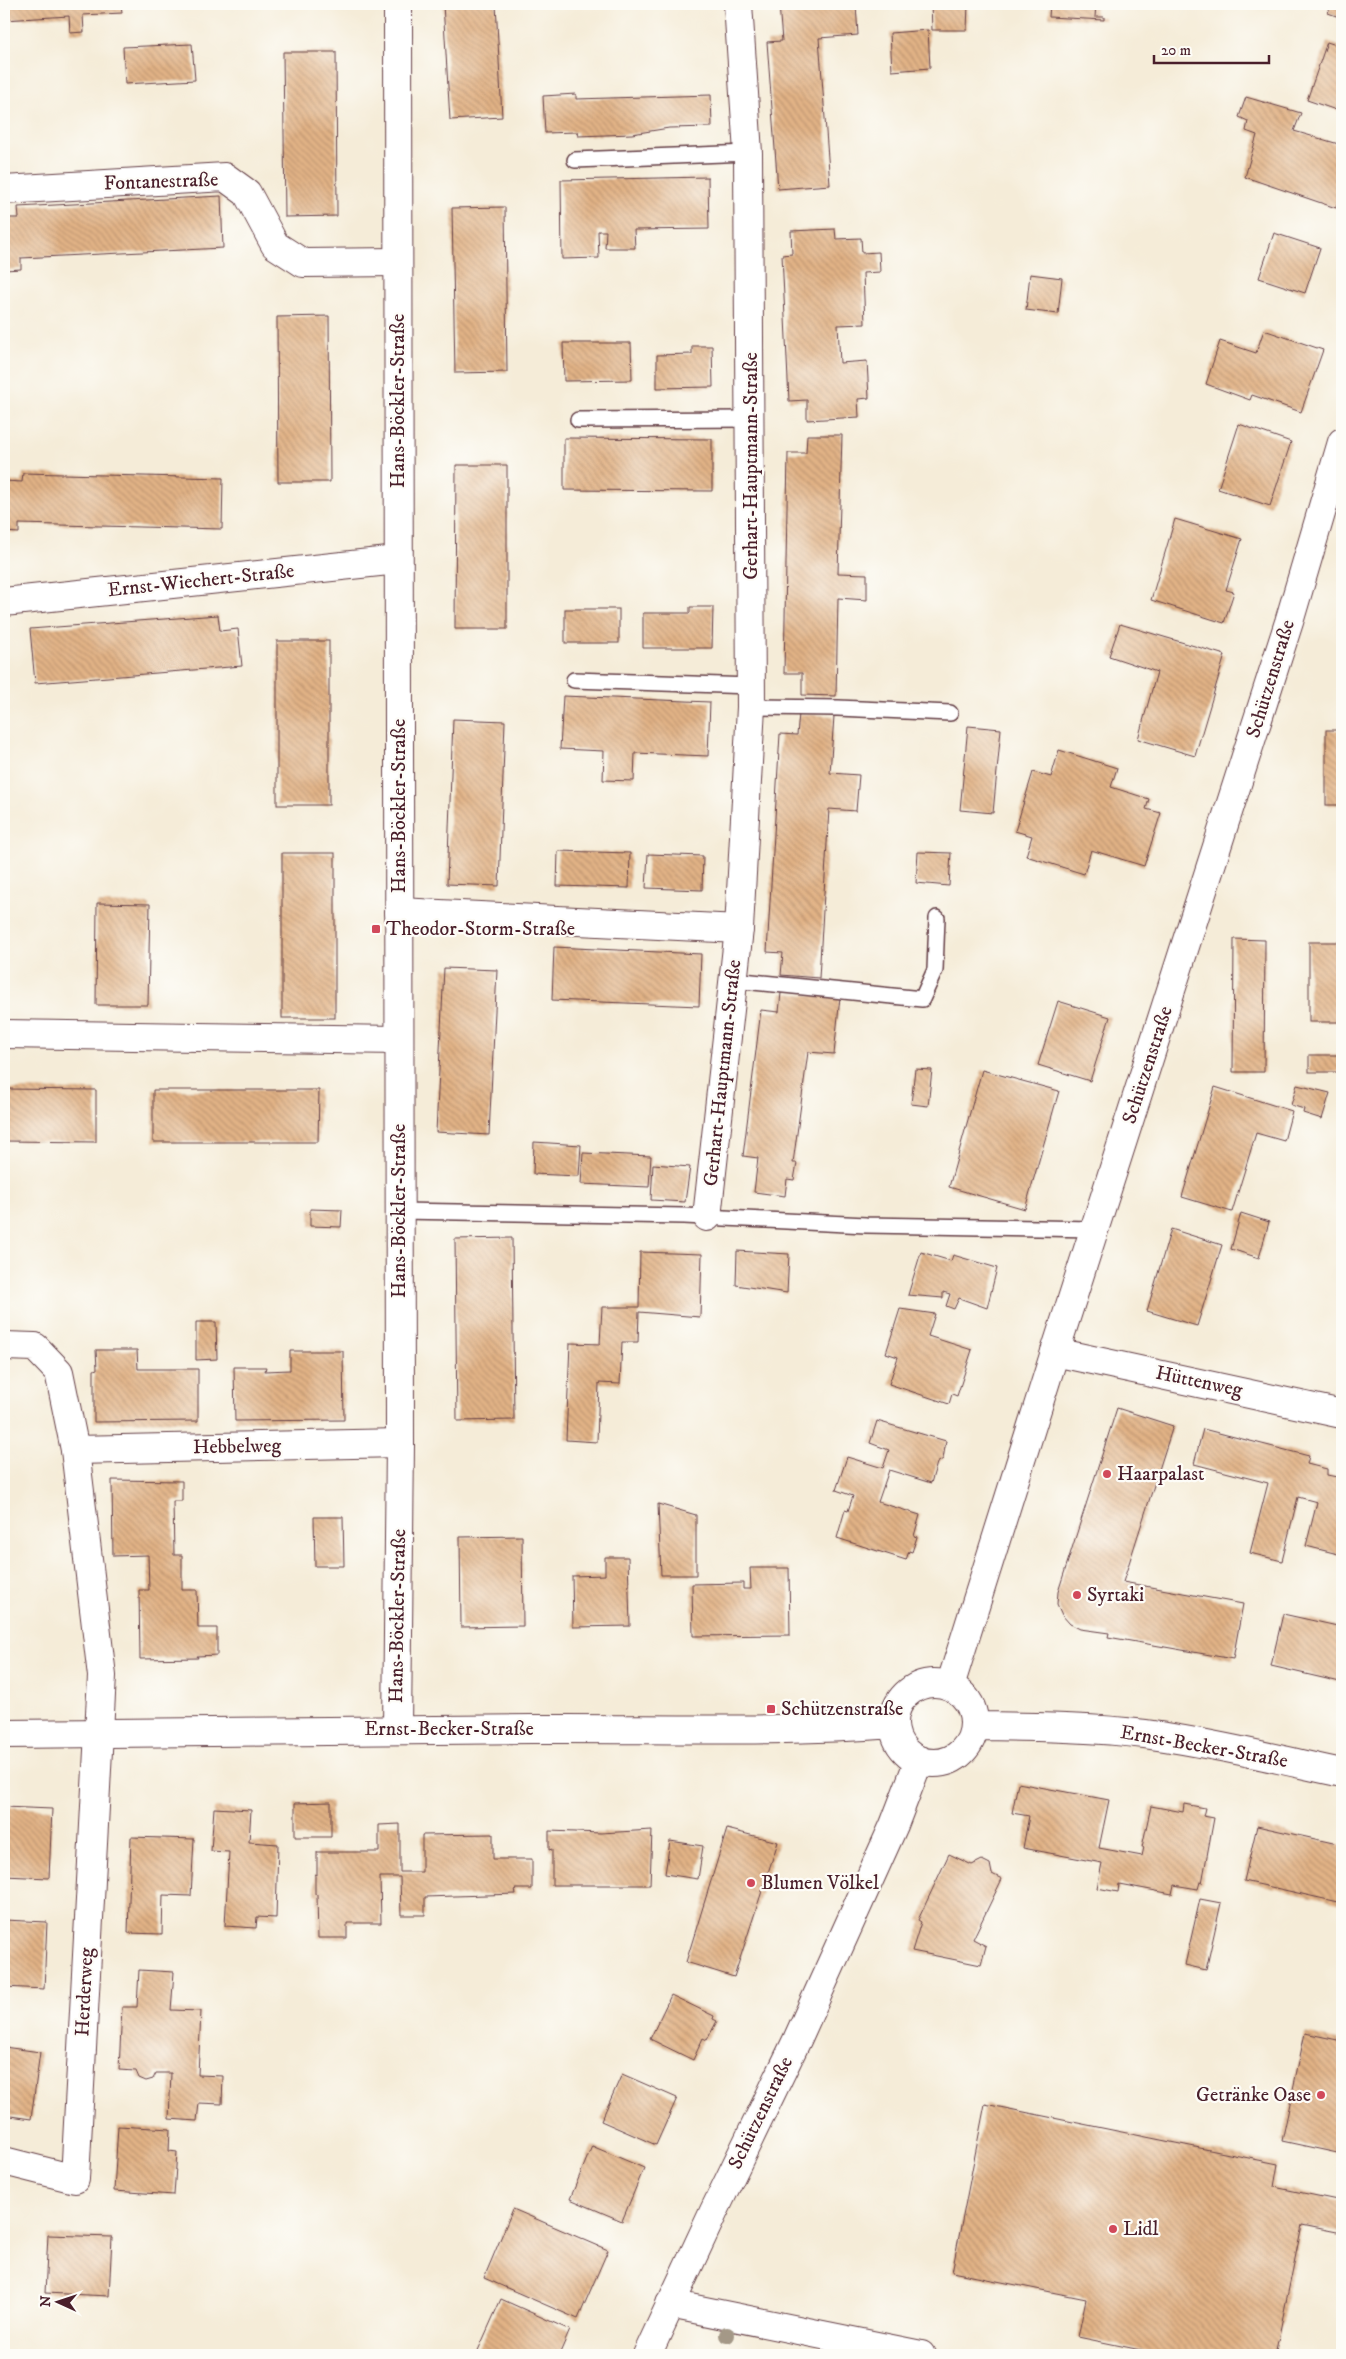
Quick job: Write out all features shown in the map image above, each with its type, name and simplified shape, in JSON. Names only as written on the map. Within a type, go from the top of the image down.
[{"type":"street","name":"Hans-Böckler-Straße","points":[[397,1729],[400,1443],[398,4]]},
{"type":"street","name":"Gerhart-Hauptmann-Straße","points":[[708,1217],[738,929],[751,696],[751,419],[748,153],[738,4]]},
{"type":"street","name":"Fontanestraße","points":[[4,190],[225,178],[247,193],[275,246],[303,263],[398,262]]},
{"type":"street","name":"Schützenstraße","points":[[950,1686],[1289,622],[1342,442]]},
{"type":"street","name":"Ernst-Wiechert-Straße","points":[[4,602],[398,560]]},
{"type":"street","points":[[399,912],[738,929]]},
{"type":"street","points":[[4,1034],[399,1040]]},
{"type":"street","points":[[4,1346],[35,1347],[59,1372],[75,1450],[102,1676],[98,1732]]},
{"type":"street","name":"Hüttenweg","points":[[1055,1352],[1249,1392],[1342,1414]]},
{"type":"street","name":"Hebbelweg","points":[[75,1450],[400,1443]]},
{"type":"street","points":[[937,1682],[950,1686],[961,1692],[969,1702],[973,1713],[974,1726],[971,1738],[965,1749],[956,1758],[944,1762],[931,1763],[919,1760],[901,1746],[894,1724],[896,1711],[902,1699],[912,1690],[924,1684],[937,1682]]},
{"type":"street","name":"Ernst-Becker-Straße","points":[[4,1734],[397,1729],[771,1729],[845,1728],[894,1724]]},
{"type":"street","name":"Ernst-Becker-Straße","points":[[974,1726],[1079,1729],[1143,1734],[1191,1741],[1342,1773]]},
{"type":"street","name":"Herderweg","points":[[4,2161],[75,2179],[98,1732]]},
{"type":"street","name":"Schützenstraße","points":[[648,2355],[670,2304],[797,2040],[894,1825],[919,1760]]},
{"type":"street","points":[[670,2304],[921,2355]]},
{"type":"lane","points":[[575,160],[748,153]]},
{"type":"lane","points":[[578,420],[751,419]]},
{"type":"lane","points":[[574,680],[751,696],[838,708],[950,713]]},
{"type":"lane","points":[[733,980],[922,999],[935,970],[937,918]]},
{"type":"lane","points":[[399,1211],[708,1217],[866,1225],[1095,1229]]},
{"type":"building","points":[[4,4],[121,4],[122,13],[83,15],[84,32],[70,33],[69,16],[4,20]]},
{"type":"building","points":[[443,4],[496,4],[502,117],[450,120]]},
{"type":"building","points":[[779,4],[832,4],[832,7],[856,5],[858,35],[819,38],[830,185],[778,189],[767,42],[782,41]]},
{"type":"building","points":[[931,4],[968,4],[967,30],[932,30]]},
{"type":"building","points":[[1050,4],[1096,4],[1095,17],[1104,17],[1104,20],[1049,17]]},
{"type":"building","points":[[1331,4],[1342,4],[1342,18],[1328,13]]},
{"type":"building","points":[[928,30],[930,68],[892,71],[890,33]]},
{"type":"building","points":[[1327,42],[1342,47],[1342,112],[1307,100]]},
{"type":"building","points":[[192,44],[195,80],[125,84],[123,47]]},
{"type":"building","points":[[283,52],[336,52],[337,216],[285,217]]},
{"type":"building","points":[[576,94],[576,99],[711,95],[712,127],[669,128],[632,134],[578,136],[577,132],[545,133],[543,96]]},
{"type":"building","points":[[1246,97],[1301,113],[1294,131],[1342,145],[1342,189],[1336,208],[1245,177],[1257,135],[1246,131],[1248,121],[1239,117]]},
{"type":"building","points":[[708,177],[709,229],[634,230],[635,248],[605,248],[606,231],[598,231],[599,258],[562,259],[561,180]]},
{"type":"building","points":[[221,196],[223,248],[21,258],[21,269],[4,270],[4,218],[19,218],[18,207]]},
{"type":"building","points":[[505,207],[507,372],[455,373],[452,208]]},
{"type":"building","points":[[835,229],[836,239],[861,238],[862,253],[879,252],[880,272],[863,273],[865,324],[838,325],[840,363],[867,361],[869,398],[858,399],[859,417],[807,420],[807,400],[789,401],[782,255],[792,254],[791,231]]},
{"type":"building","points":[[1274,233],[1320,248],[1305,293],[1259,278]]},
{"type":"building","points":[[1030,274],[1062,278],[1058,314],[1026,310]]},
{"type":"building","points":[[329,316],[330,482],[278,482],[277,317]]},
{"type":"building","points":[[1264,330],[1323,350],[1301,412],[1252,395],[1250,400],[1206,384],[1220,341],[1256,353]]},
{"type":"building","points":[[563,343],[631,343],[632,380],[564,381]]},
{"type":"building","points":[[692,346],[712,346],[713,387],[657,388],[657,355],[692,354]]},
{"type":"building","points":[[1239,424],[1291,442],[1270,506],[1218,489]]},
{"type":"building","points":[[807,435],[842,435],[838,573],[867,574],[867,600],[838,598],[836,696],[802,695],[802,673],[784,673],[788,453],[806,453]]},
{"type":"building","points":[[564,438],[712,439],[712,491],[564,490]]},
{"type":"building","points":[[456,465],[507,465],[507,629],[455,629]]},
{"type":"building","points":[[23,473],[223,478],[222,529],[19,524],[19,533],[4,532],[4,481],[22,482]]},
{"type":"building","points":[[1175,519],[1242,539],[1226,590],[1234,592],[1224,623],[1151,600]]},
{"type":"building","points":[[690,607],[713,607],[712,648],[643,648],[643,613],[690,613]]},
{"type":"building","points":[[565,609],[619,609],[619,643],[565,643]]},
{"type":"building","points":[[218,615],[220,631],[238,629],[242,666],[35,683],[30,629]]},
{"type":"building","points":[[1120,624],[1225,655],[1195,756],[1138,739],[1157,672],[1109,656]]},
{"type":"building","points":[[277,641],[329,641],[329,805],[277,805]]},
{"type":"building","points":[[563,696],[710,702],[708,756],[635,753],[634,781],[603,780],[604,751],[560,749]]},
{"type":"building","points":[[799,714],[834,716],[830,773],[859,775],[856,811],[829,809],[819,978],[781,975],[783,953],[767,952],[780,734],[797,735]]},
{"type":"building","points":[[453,719],[505,721],[499,886],[447,884]]},
{"type":"building","points":[[968,726],[1001,729],[993,813],[960,810]]},
{"type":"building","points":[[1326,730],[1342,730],[1342,805],[1326,805]]},
{"type":"building","points":[[1059,750],[1117,768],[1111,787],[1149,799],[1146,809],[1161,813],[1144,866],[1091,850],[1084,874],[1026,856],[1032,836],[1015,831],[1033,772],[1051,777]]},
{"type":"building","points":[[558,851],[630,853],[629,888],[557,886]]},
{"type":"building","points":[[918,852],[951,853],[949,886],[916,883]]},
{"type":"building","points":[[282,853],[335,853],[335,1018],[282,1018]]},
{"type":"building","points":[[648,854],[703,856],[702,890],[646,888]]},
{"type":"building","points":[[97,903],[150,904],[148,1005],[96,1005]]},
{"type":"building","points":[[1234,939],[1265,940],[1264,1072],[1233,1072]]},
{"type":"building","points":[[1309,942],[1342,942],[1342,1022],[1309,1022]]},
{"type":"building","points":[[554,947],[701,954],[699,1006],[552,1000]]},
{"type":"building","points":[[444,968],[497,970],[489,1135],[436,1132]]},
{"type":"building","points":[[781,993],[840,997],[834,1054],[808,1052],[793,1163],[797,1163],[794,1180],[787,1179],[785,1196],[754,1192],[758,1158],[743,1156],[761,1010],[779,1012]]},
{"type":"building","points":[[1058,1001],[1110,1017],[1090,1081],[1038,1065]]},
{"type":"building","points":[[1309,1055],[1339,1055],[1339,1072],[1309,1072]]},
{"type":"building","points":[[915,1069],[932,1070],[928,1106],[911,1104]]},
{"type":"building","points":[[982,1070],[1059,1091],[1025,1209],[949,1187]]},
{"type":"building","points":[[1297,1085],[1330,1093],[1322,1119],[1303,1113],[1304,1109],[1291,1105]]},
{"type":"building","points":[[1215,1087],[1292,1111],[1284,1141],[1256,1133],[1232,1212],[1182,1197]]},
{"type":"building","points":[[4,1089],[96,1090],[96,1142],[4,1141]]},
{"type":"building","points":[[153,1090],[319,1090],[318,1142],[153,1142]]},
{"type":"building","points":[[534,1142],[581,1145],[579,1176],[533,1174]]},
{"type":"building","points":[[583,1153],[651,1156],[649,1187],[581,1184]]},
{"type":"building","points":[[653,1164],[690,1167],[685,1202],[651,1200]]},
{"type":"building","points":[[310,1209],[342,1210],[341,1227],[310,1226]]},
{"type":"building","points":[[1241,1213],[1269,1222],[1259,1258],[1231,1249]]},
{"type":"building","points":[[1171,1229],[1222,1245],[1197,1326],[1147,1311]]},
{"type":"building","points":[[512,1238],[514,1420],[457,1421],[455,1239]]},
{"type":"building","points":[[737,1251],[789,1254],[787,1293],[736,1285]]},
{"type":"building","points":[[640,1252],[702,1254],[700,1317],[639,1312],[638,1342],[622,1342],[620,1384],[599,1383],[597,1442],[566,1440],[570,1343],[600,1344],[602,1307],[639,1307]]},
{"type":"building","points":[[921,1252],[951,1261],[953,1255],[997,1268],[987,1308],[959,1298],[954,1309],[946,1306],[950,1294],[943,1292],[943,1298],[908,1295]]},
{"type":"building","points":[[900,1309],[935,1314],[928,1336],[972,1350],[957,1396],[952,1394],[949,1404],[889,1384],[898,1357],[886,1353]]},
{"type":"building","points":[[196,1322],[216,1322],[217,1359],[196,1360]]},
{"type":"building","points":[[96,1350],[137,1350],[138,1369],[198,1369],[198,1421],[94,1422],[94,1370],[97,1369]]},
{"type":"building","points":[[290,1351],[343,1351],[344,1420],[235,1421],[234,1367],[266,1367],[265,1371],[290,1370]]},
{"type":"building","points":[[1117,1408],[1173,1426],[1123,1582],[1243,1604],[1233,1659],[1108,1637],[1109,1633],[1080,1629],[1070,1624],[1062,1615],[1057,1604],[1058,1592]]},
{"type":"building","points":[[877,1421],[946,1441],[943,1459],[937,1463],[931,1483],[889,1470],[878,1502],[920,1515],[914,1536],[917,1537],[912,1552],[909,1551],[906,1560],[837,1538],[845,1510],[848,1511],[853,1496],[836,1490],[847,1457],[883,1468],[889,1450],[870,1443]]},
{"type":"building","points":[[1203,1429],[1309,1456],[1307,1464],[1327,1469],[1327,1475],[1342,1478],[1342,1555],[1306,1546],[1317,1502],[1298,1497],[1282,1561],[1250,1553],[1268,1483],[1194,1464]]},
{"type":"building","points":[[112,1480],[182,1481],[182,1501],[173,1501],[174,1555],[182,1555],[182,1590],[197,1590],[198,1628],[217,1628],[217,1655],[197,1656],[198,1658],[140,1659],[139,1590],[149,1590],[148,1555],[113,1556]]},
{"type":"building","points":[[658,1504],[696,1515],[696,1575],[661,1575]]},
{"type":"building","points":[[314,1517],[343,1517],[344,1566],[315,1566]]},
{"type":"building","points":[[522,1536],[523,1626],[461,1627],[460,1537]]},
{"type":"building","points":[[605,1557],[628,1557],[630,1626],[573,1627],[572,1576],[605,1575]]},
{"type":"building","points":[[750,1568],[789,1568],[790,1635],[693,1636],[692,1584],[743,1583],[743,1589],[751,1589]]},
{"type":"building","points":[[1283,1614],[1342,1627],[1342,1678],[1340,1682],[1271,1666]]},
{"type":"building","points":[[1018,1783],[1109,1800],[1099,1848],[1142,1856],[1144,1847],[1142,1847],[1151,1806],[1183,1812],[1184,1804],[1205,1808],[1203,1816],[1214,1818],[1202,1883],[1200,1882],[1198,1889],[1174,1885],[1172,1894],[1119,1884],[1118,1892],[1097,1888],[1102,1863],[1023,1848],[1029,1816],[1012,1813]]},
{"type":"building","points":[[331,1802],[331,1837],[295,1837],[295,1803]]},
{"type":"building","points":[[4,1807],[52,1809],[49,1878],[4,1876]]},
{"type":"building","points":[[214,1808],[251,1810],[249,1842],[278,1844],[276,1918],[257,1917],[256,1928],[225,1926],[229,1852],[211,1851]]},
{"type":"building","points":[[400,1824],[400,1872],[422,1872],[422,1835],[493,1834],[493,1859],[532,1859],[532,1889],[515,1889],[516,1894],[425,1897],[425,1915],[401,1915],[400,1877],[380,1877],[381,1923],[347,1923],[347,1938],[318,1938],[317,1895],[315,1894],[317,1852],[379,1852],[379,1825]]},
{"type":"building","points":[[1257,1826],[1342,1845],[1342,1903],[1244,1881]]},
{"type":"building","points":[[727,1829],[778,1842],[734,1977],[686,1962]]},
{"type":"building","points":[[652,1830],[650,1885],[552,1885],[552,1849],[549,1850],[549,1831],[601,1833]]},
{"type":"building","points":[[131,1837],[194,1839],[191,1896],[163,1895],[162,1934],[128,1933]]},
{"type":"building","points":[[670,1841],[703,1846],[698,1879],[665,1874]]},
{"type":"building","points":[[949,1854],[972,1865],[982,1860],[990,1864],[992,1874],[1002,1879],[973,1939],[986,1946],[981,1965],[912,1951],[921,1922],[918,1920]]},
{"type":"building","points":[[1200,1899],[1221,1903],[1206,1970],[1185,1965]]},
{"type":"building","points":[[4,1920],[47,1922],[44,1989],[4,1987]]},
{"type":"building","points":[[139,1970],[174,1972],[171,2010],[201,2011],[198,2075],[223,2076],[222,2104],[199,2103],[197,2121],[169,2119],[171,2073],[156,2073],[153,2079],[146,2081],[139,2078],[136,2071],[119,2070],[122,2007],[137,2007]]},
{"type":"building","points":[[671,1995],[714,2016],[713,2019],[717,2021],[707,2040],[703,2038],[693,2060],[650,2039]]},
{"type":"building","points":[[1305,2033],[1342,2041],[1342,2154],[1282,2141]]},
{"type":"building","points":[[4,2047],[40,2052],[31,2119],[4,2115]]},
{"type":"building","points":[[622,2074],[677,2098],[656,2145],[601,2121]]},
{"type":"building","name":"Lidl","points":[[985,2104],[1278,2164],[1274,2187],[1342,2201],[1342,2233],[1302,2225],[1275,2355],[1165,2355],[1078,2337],[1086,2299],[952,2272]]},
{"type":"building","points":[[118,2126],[170,2129],[169,2151],[177,2152],[174,2195],[114,2191]]},
{"type":"building","points":[[592,2146],[644,2168],[622,2221],[570,2199]]},
{"type":"building","points":[[513,2209],[608,2250],[578,2319],[484,2278]]},
{"type":"building","points":[[48,2235],[112,2237],[109,2296],[45,2293]]},
{"type":"building","points":[[501,2299],[570,2330],[559,2355],[476,2355]]},
{"type":"place","name":"Theodor-Storm-Straße","points":[[376,929]]},
{"type":"place","name":"Haarpalast","points":[[1107,1474]]},
{"type":"place","name":"Syrtaki","points":[[1077,1595]]},
{"type":"place","name":"Schützenstraße","points":[[771,1709]]},
{"type":"place","name":"Blumen Völkel","points":[[751,1883]]},
{"type":"place","name":"Getränke Oase","points":[[1321,2095]]},
{"type":"place","name":"Lidl","points":[[1113,2229]]}]
